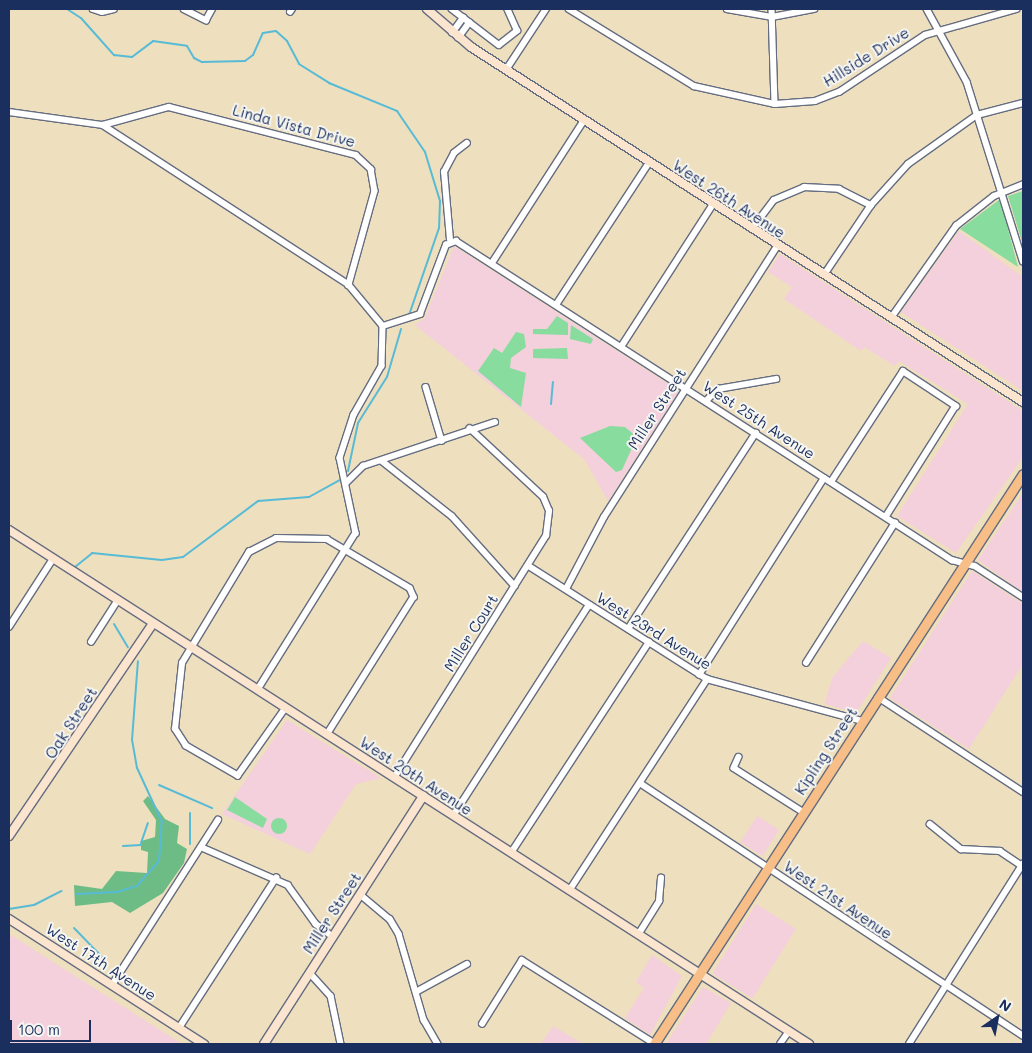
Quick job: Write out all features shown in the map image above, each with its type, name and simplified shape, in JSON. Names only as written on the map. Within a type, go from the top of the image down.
[{"type":"main road","name":"Kipling Street","points":[[654,1044],[1023,474]]},
{"type":"street","points":[[93,9],[102,12],[114,9]]},
{"type":"street","points":[[184,9],[206,20],[212,9]]},
{"type":"street","name":"West 26th Avenue","points":[[427,9],[455,36],[506,70],[752,230],[1023,402]]},
{"type":"street","points":[[452,9],[494,44],[506,42],[516,31],[507,9]]},
{"type":"street","points":[[506,70],[546,9]]},
{"type":"street","name":"Hillside Drive","points":[[569,9],[694,86],[775,104],[815,101],[839,92],[941,29],[1016,9]]},
{"type":"street","points":[[727,9],[772,17],[814,9]]},
{"type":"street","points":[[772,9],[775,104]]},
{"type":"street","points":[[927,9],[941,29],[977,115],[1003,192],[1023,262]]},
{"type":"street","points":[[455,36],[463,18]]},
{"type":"street","points":[[455,36],[469,23]]},
{"type":"street","points":[[824,275],[870,205],[908,164],[977,115],[1023,103]]},
{"type":"street","name":"Linda Vista Drive","points":[[9,112],[103,125],[169,107],[362,158],[371,169],[375,191],[349,285]]},
{"type":"street","points":[[492,264],[584,120]]},
{"type":"street","points":[[103,125],[349,285],[383,326],[382,366],[356,410],[341,450],[339,465],[356,520],[349,549],[258,690]]},
{"type":"street","points":[[383,326],[420,314],[450,240],[444,172],[454,153],[467,143]]},
{"type":"street","points":[[556,305],[649,163]]},
{"type":"street","points":[[891,318],[956,226],[1003,192],[1023,184]]},
{"type":"street","points":[[752,230],[774,200],[804,187],[839,189],[870,205]]},
{"type":"street","points":[[621,347],[713,204]]},
{"type":"street","name":"West 25th Avenue","points":[[450,240],[458,242],[895,523],[1023,597]]},
{"type":"street","name":"Miller Street","points":[[566,589],[604,516],[777,246]]},
{"type":"street","points":[[831,482],[903,371],[956,406],[886,517]]},
{"type":"street","points":[[706,401],[718,389],[776,379]]},
{"type":"street","points":[[426,387],[442,441]]},
{"type":"street","points":[[346,483],[363,466],[382,462],[495,422]]},
{"type":"street","name":"Miller Court","points":[[394,778],[529,566],[547,529],[549,511],[543,497],[470,430]]},
{"type":"street","points":[[628,629],[756,433]]},
{"type":"street","points":[[382,462],[452,516],[516,586]]},
{"type":"street","points":[[699,675],[824,478]]},
{"type":"street","points":[[806,663],[895,523]]},
{"type":"street","name":"West 20th Avenue","points":[[9,530],[810,1044]]},
{"type":"street","points":[[286,708],[238,776],[186,746],[176,735],[179,675],[190,646],[249,552],[262,543],[310,536],[349,549],[410,588],[414,597],[327,735]]},
{"type":"street","points":[[9,626],[53,558]]},
{"type":"street","name":"West 23rd Avenue","points":[[529,566],[706,679],[862,721]]},
{"type":"street","points":[[91,642],[118,600]]},
{"type":"street","points":[[453,816],[589,605]]},
{"type":"street","name":"Oak Street","points":[[9,836],[153,623]]},
{"type":"street","points":[[511,853],[649,642]]},
{"type":"street","points":[[569,891],[706,679]]},
{"type":"street","points":[[878,697],[1023,792]]},
{"type":"street","points":[[740,757],[734,768],[803,812]]},
{"type":"street","name":"West 21st Avenue","points":[[640,783],[1023,1036]]},
{"type":"street","name":"Miller Street","points":[[264,1044],[423,796]]},
{"type":"street","points":[[112,985],[218,820]]},
{"type":"street","points":[[908,1044],[1023,865],[1000,851],[960,849],[930,824]]},
{"type":"street","points":[[201,847],[276,878],[295,892],[316,924],[334,937]]},
{"type":"street","points":[[179,1028],[276,878]]},
{"type":"street","points":[[638,935],[659,901],[661,878]]},
{"type":"street","points":[[361,895],[393,924],[416,992],[438,1044]]},
{"type":"street","name":"West 17th Avenue","points":[[9,919],[204,1044]]},
{"type":"street","points":[[482,1024],[522,960],[654,1044]]},
{"type":"street","points":[[416,992],[468,964]]},
{"type":"street","points":[[310,973],[331,996],[341,1044]]},
{"type":"street","points":[[780,1044],[789,1031]]},
{"type":"shaded area","points":[[959,231],[1023,277],[1023,391],[901,312]]},
{"type":"shaded area","points":[[454,246],[679,391],[608,501],[585,460],[415,325],[425,318]]},
{"type":"shaded area","points":[[780,254],[1023,411],[1023,457],[956,553],[897,516],[968,404],[899,361],[895,366],[864,347],[861,351],[784,299],[792,287],[768,272]]},
{"type":"shaded area","points":[[1023,493],[1023,592],[978,560]]},
{"type":"shaded area","points":[[972,571],[1023,604],[1023,664],[969,749],[890,698]]},
{"type":"shaded area","points":[[863,641],[891,658],[856,713],[825,704],[832,678]]},
{"type":"shaded area","points":[[287,720],[381,778],[356,784],[310,854],[222,814]]},
{"type":"shaded area","points":[[757,816],[779,830],[763,856],[741,842]]},
{"type":"shaded area","points":[[756,904],[796,929],[752,998],[713,974]]},
{"type":"shaded area","points":[[9,934],[182,1044],[9,1044]]},
{"type":"shaded area","points":[[652,955],[682,976],[650,1035],[625,1018],[644,988],[636,982]]},
{"type":"shaded area","points":[[703,987],[731,1003],[706,1044],[666,1044]]},
{"type":"shaded area","points":[[553,1026],[583,1044],[541,1044]]},
{"type":"green space","points":[[1023,191],[1023,245],[1008,196]]},
{"type":"green space","points":[[999,200],[1001,202],[1018,267],[960,229]]},
{"type":"green space","points":[[557,316],[568,323],[568,335],[533,334],[533,329],[547,329]]},
{"type":"green space","points":[[571,325],[593,339],[591,344],[570,339]]},
{"type":"green space","points":[[516,332],[524,334],[526,347],[511,358],[510,368],[526,373],[521,407],[478,371],[494,348],[502,353]]},
{"type":"green space","points":[[567,348],[568,359],[533,358],[533,349]]},
{"type":"green space","points":[[610,426],[625,427],[637,437],[622,470],[616,472],[580,438]]},
{"type":"green space","points":[[148,796],[165,819],[179,826],[177,843],[187,849],[184,863],[163,893],[130,913],[112,902],[75,906],[74,885],[102,889],[116,871],[147,873],[148,852],[141,850],[141,841],[155,837],[156,820],[143,801]]},
{"type":"green space","points":[[235,797],[267,819],[263,828],[227,810]]},
{"type":"green space","points":[[279,818],[287,826],[279,834],[271,826]]},
{"type":"waterway","points":[[67,9],[81,18],[114,55],[132,57],[153,41],[187,46],[194,58],[202,62],[245,61],[253,55],[263,33],[276,31],[287,41],[299,64],[329,83],[397,111],[425,152],[440,201],[439,228],[409,315]]},
{"type":"waterway","points":[[348,471],[358,423],[387,377],[401,329]]},
{"type":"waterway","points":[[551,404],[553,382]]},
{"type":"waterway","points":[[75,567],[92,553],[162,560],[183,557],[258,501],[309,497],[340,480]]},
{"type":"waterway","points":[[114,624],[128,647]]},
{"type":"waterway","points":[[76,894],[117,892],[137,886],[159,861],[162,822],[137,768],[132,740],[138,661]]},
{"type":"waterway","points":[[159,785],[212,808]]},
{"type":"waterway","points":[[190,813],[190,844]]},
{"type":"waterway","points":[[141,843],[148,823]]},
{"type":"waterway","points":[[123,846],[141,845]]},
{"type":"waterway","points":[[9,909],[34,905],[62,891]]},
{"type":"waterway","points":[[74,928],[104,959]]}]
